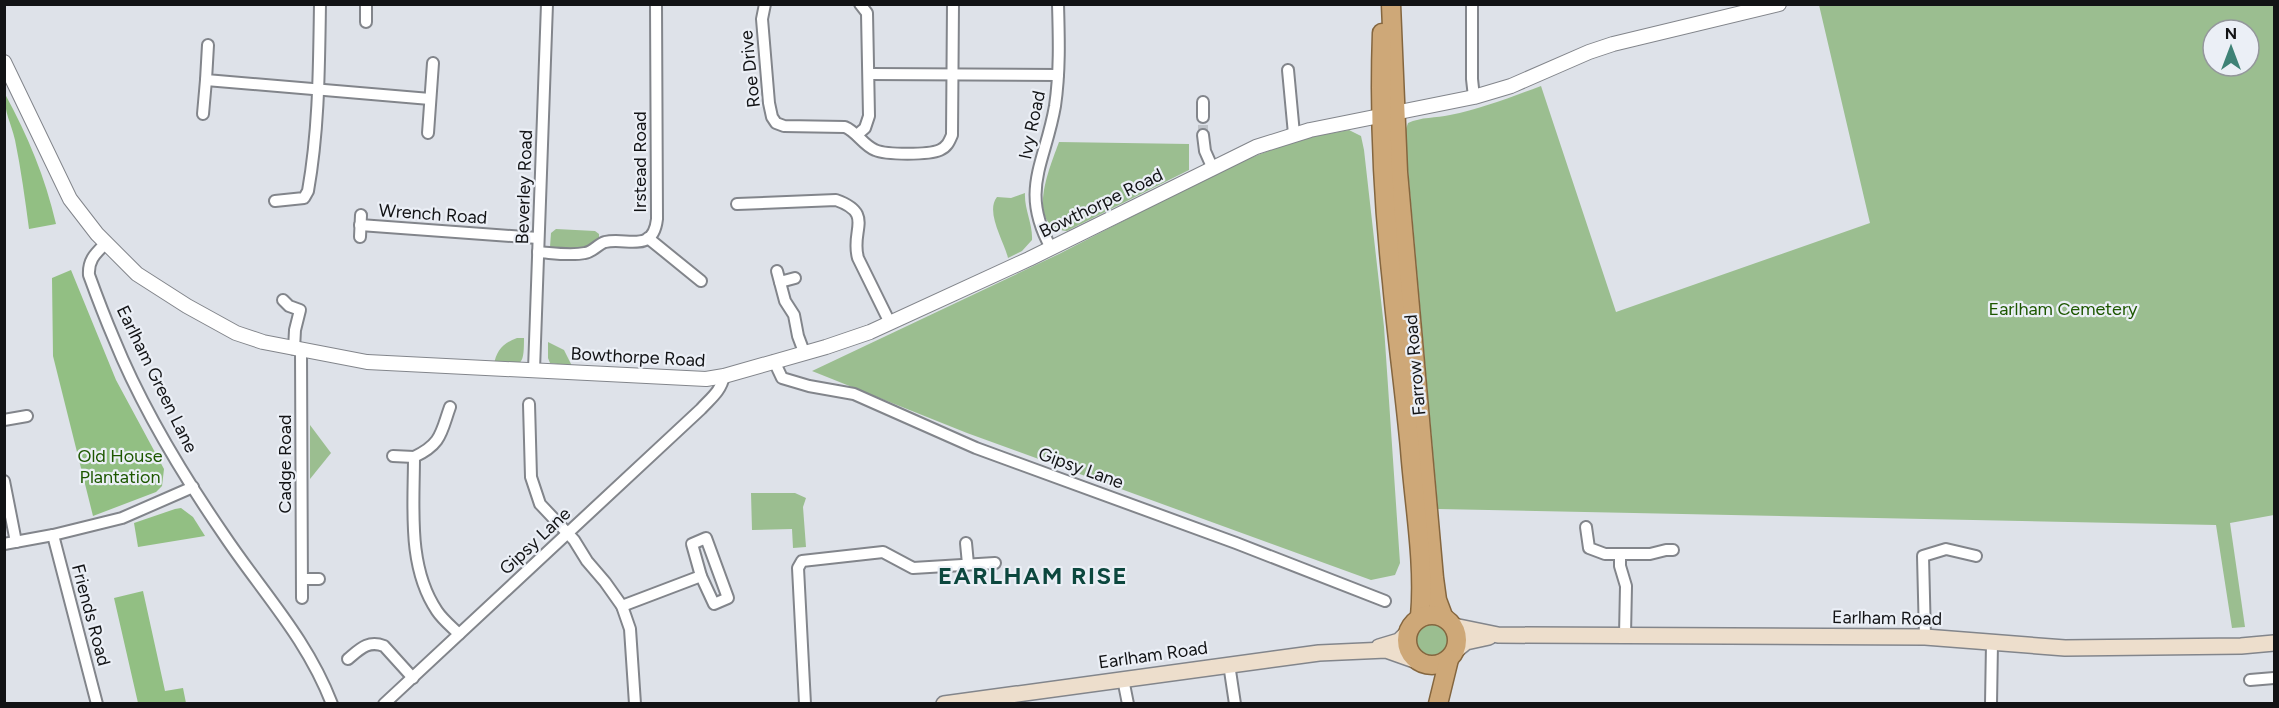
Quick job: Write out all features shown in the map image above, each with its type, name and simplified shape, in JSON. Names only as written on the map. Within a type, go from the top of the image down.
[{"type":"highway","points":[[1383,4],[1388,115]]},
{"type":"highway","points":[[1388,115],[1391,4]]},
{"type":"highway","name":"Farrow Road","points":[[1388,115],[1390,270],[1406,403],[1422,594],[1420,617]]},
{"type":"highway","name":"Farrow Road","points":[[1388,115],[1399,183],[1434,579],[1437,600],[1448,621]]},
{"type":"highway","points":[[1432,704],[1430,680],[1421,662],[1410,653],[1407,633],[1411,625],[1420,617],[1435,614],[1448,621],[1457,642],[1438,704]]},
{"type":"highway","points":[[1421,662],[1433,665],[1452,655]]},
{"type":"main road","name":"Earlham Road","points":[[1448,621],[1498,635]]},
{"type":"main road","name":"Earlham Road","points":[[1367,649],[1399,641],[1407,633]]},
{"type":"main road","name":"Earlham Road","points":[[1452,655],[1466,642],[1498,635],[1925,637],[2065,648],[2241,646],[2274,643]]},
{"type":"main road","name":"Earlham Road","points":[[944,704],[1318,653],[1367,649],[1386,650],[1421,662]]},
{"type":"street","points":[[275,201],[304,198],[308,191],[319,89],[320,4]]},
{"type":"street","points":[[366,4],[366,21]]},
{"type":"street","name":"Beverley Road","points":[[534,370],[547,4]]},
{"type":"street","name":"Irstead Road","points":[[538,252],[586,253],[608,242],[634,243],[648,238],[655,230],[657,219],[656,4]]},
{"type":"street","name":"Roe Drive","points":[[765,4],[762,19],[772,117],[776,123],[784,126],[845,126],[857,135]]},
{"type":"street","points":[[860,4],[867,13],[870,74],[869,116],[865,128],[857,135],[872,149],[881,152],[931,153],[944,148],[952,135],[953,4]]},
{"type":"street","name":"Ivy Road","points":[[1051,248],[1036,216],[1034,195],[1051,122],[1058,75],[1058,4]]},
{"type":"street","points":[[1472,4],[1474,97]]},
{"type":"street","name":"Bowthorpe Road","points":[[105,244],[137,274],[197,312],[243,335],[264,342],[367,362],[706,379],[724,376],[848,340],[1051,248],[1248,151],[1294,134],[1474,97],[1511,86],[1612,44],[1779,4]]},
{"type":"street","points":[[203,114],[208,45]]},
{"type":"street","points":[[4,62],[70,199],[105,244]]},
{"type":"street","points":[[428,133],[433,63]]},
{"type":"street","points":[[1288,70],[1294,134]]},
{"type":"street","points":[[870,74],[1058,75]]},
{"type":"street","points":[[206,80],[430,99]]},
{"type":"street","points":[[1203,102],[1203,117]]},
{"type":"street","points":[[1203,135],[1204,152],[1213,169]]},
{"type":"street","points":[[311,176],[323,177]]},
{"type":"street","points":[[738,204],[765,208],[836,200],[850,205],[857,214],[859,224],[855,249],[858,258],[890,322]]},
{"type":"street","name":"Wrench Road","points":[[360,226],[538,238]]},
{"type":"street","points":[[648,238],[701,281]]},
{"type":"street","name":"Earlham Green Lane","points":[[105,244],[88,266],[89,275],[114,341],[146,405],[193,488],[225,537],[304,645],[319,672],[332,704]]},
{"type":"street","points":[[795,278],[779,276],[785,301],[794,315],[804,352]]},
{"type":"street","name":"Cadge Road","points":[[283,300],[289,306],[305,311],[295,330],[298,349],[302,598]]},
{"type":"street","name":"Gipsy Lane","points":[[774,361],[782,378],[809,386],[854,394],[976,448],[1236,543],[1385,601]]},
{"type":"street","name":"Gipsy Lane","points":[[384,704],[708,401],[722,386],[724,376]]},
{"type":"street","points":[[706,379],[708,401]]},
{"type":"street","points":[[529,404],[531,477],[540,504],[568,533],[622,606],[630,629],[635,704]]},
{"type":"street","points":[[393,456],[414,457],[427,451],[443,431],[450,407]]},
{"type":"street","points":[[4,420],[27,416]]},
{"type":"street","points":[[414,457],[417,560],[430,598],[438,612],[459,634]]},
{"type":"street","points":[[4,481],[16,542]]},
{"type":"street","points":[[4,544],[122,518],[193,488]]},
{"type":"street","points":[[1586,526],[1589,548],[1605,554],[1650,554],[1673,550]]},
{"type":"street","name":"Friends Road","points":[[53,535],[97,704]]},
{"type":"street","points":[[706,538],[728,598],[714,604],[701,576],[692,544],[706,538]]},
{"type":"street","points":[[966,543],[968,564]]},
{"type":"street","points":[[1925,637],[1923,556],[1946,549],[1976,556]]},
{"type":"street","points":[[805,704],[798,568],[802,561],[883,552],[913,568],[995,563]]},
{"type":"street","points":[[1620,554],[1620,566],[1626,586],[1625,635]]},
{"type":"street","points":[[622,606],[701,576]]},
{"type":"street","points":[[302,579],[319,579]]},
{"type":"street","points":[[1991,704],[1992,643]]},
{"type":"street","points":[[348,659],[367,644],[379,644],[384,646],[412,678]]},
{"type":"street","points":[[1229,664],[1235,704]]},
{"type":"street","points":[[2250,680],[2274,678]]},
{"type":"street","points":[[1123,679],[1128,704]]},
{"type":"green space","name":"Earlham Cemetery","points":[[1819,5],[2274,5],[2274,515],[2230,523],[2245,627],[2232,628],[2216,525],[1438,509],[1406,147],[1405,132],[1408,123],[1473,109],[1541,86],[1616,312],[1870,223]]},
{"type":"green space","points":[[5,94],[35,157],[56,224],[29,229],[19,162]]},
{"type":"green space","points":[[1349,130],[1361,136],[1364,150],[1384,327],[1400,563],[1395,575],[1371,580],[967,433],[812,371],[1059,254],[1230,166],[1299,139]]},
{"type":"green space","points":[[1059,142],[1189,144],[1189,170],[1067,231],[1054,227],[1046,219],[1043,208],[1046,180]]},
{"type":"green space","points":[[1025,193],[1032,240],[1022,251],[1008,258],[996,227],[994,203],[997,197],[1011,198]]},
{"type":"green space","points":[[556,229],[595,231],[599,234],[599,238],[582,248],[550,247],[551,233]]},
{"type":"green space","name":"Old House Plantation","points":[[71,270],[116,380],[164,469],[162,486],[156,492],[93,516],[53,356],[52,278]]},
{"type":"green space","points":[[517,338],[524,338],[520,363],[494,365],[501,348]]},
{"type":"green space","points":[[548,342],[564,350],[572,366],[550,363]]},
{"type":"green space","points":[[310,425],[331,453],[310,479]]},
{"type":"green space","points":[[751,493],[795,493],[806,498],[803,507],[806,547],[793,548],[792,529],[752,530]]},
{"type":"green space","points":[[181,508],[193,517],[205,536],[138,547],[134,523]]},
{"type":"green space","points":[[143,591],[165,691],[183,688],[186,703],[138,703],[114,598]]},
{"type":"green space","points":[[1432,624],[1444,628],[1448,640],[1444,652],[1432,656],[1420,652],[1416,640],[1420,628]]},
{"type":"tunnel","points":[[1203,117],[1203,135]]},
{"type":"district","name":"EARLHAM RISE","points":[[1033,575]]}]
